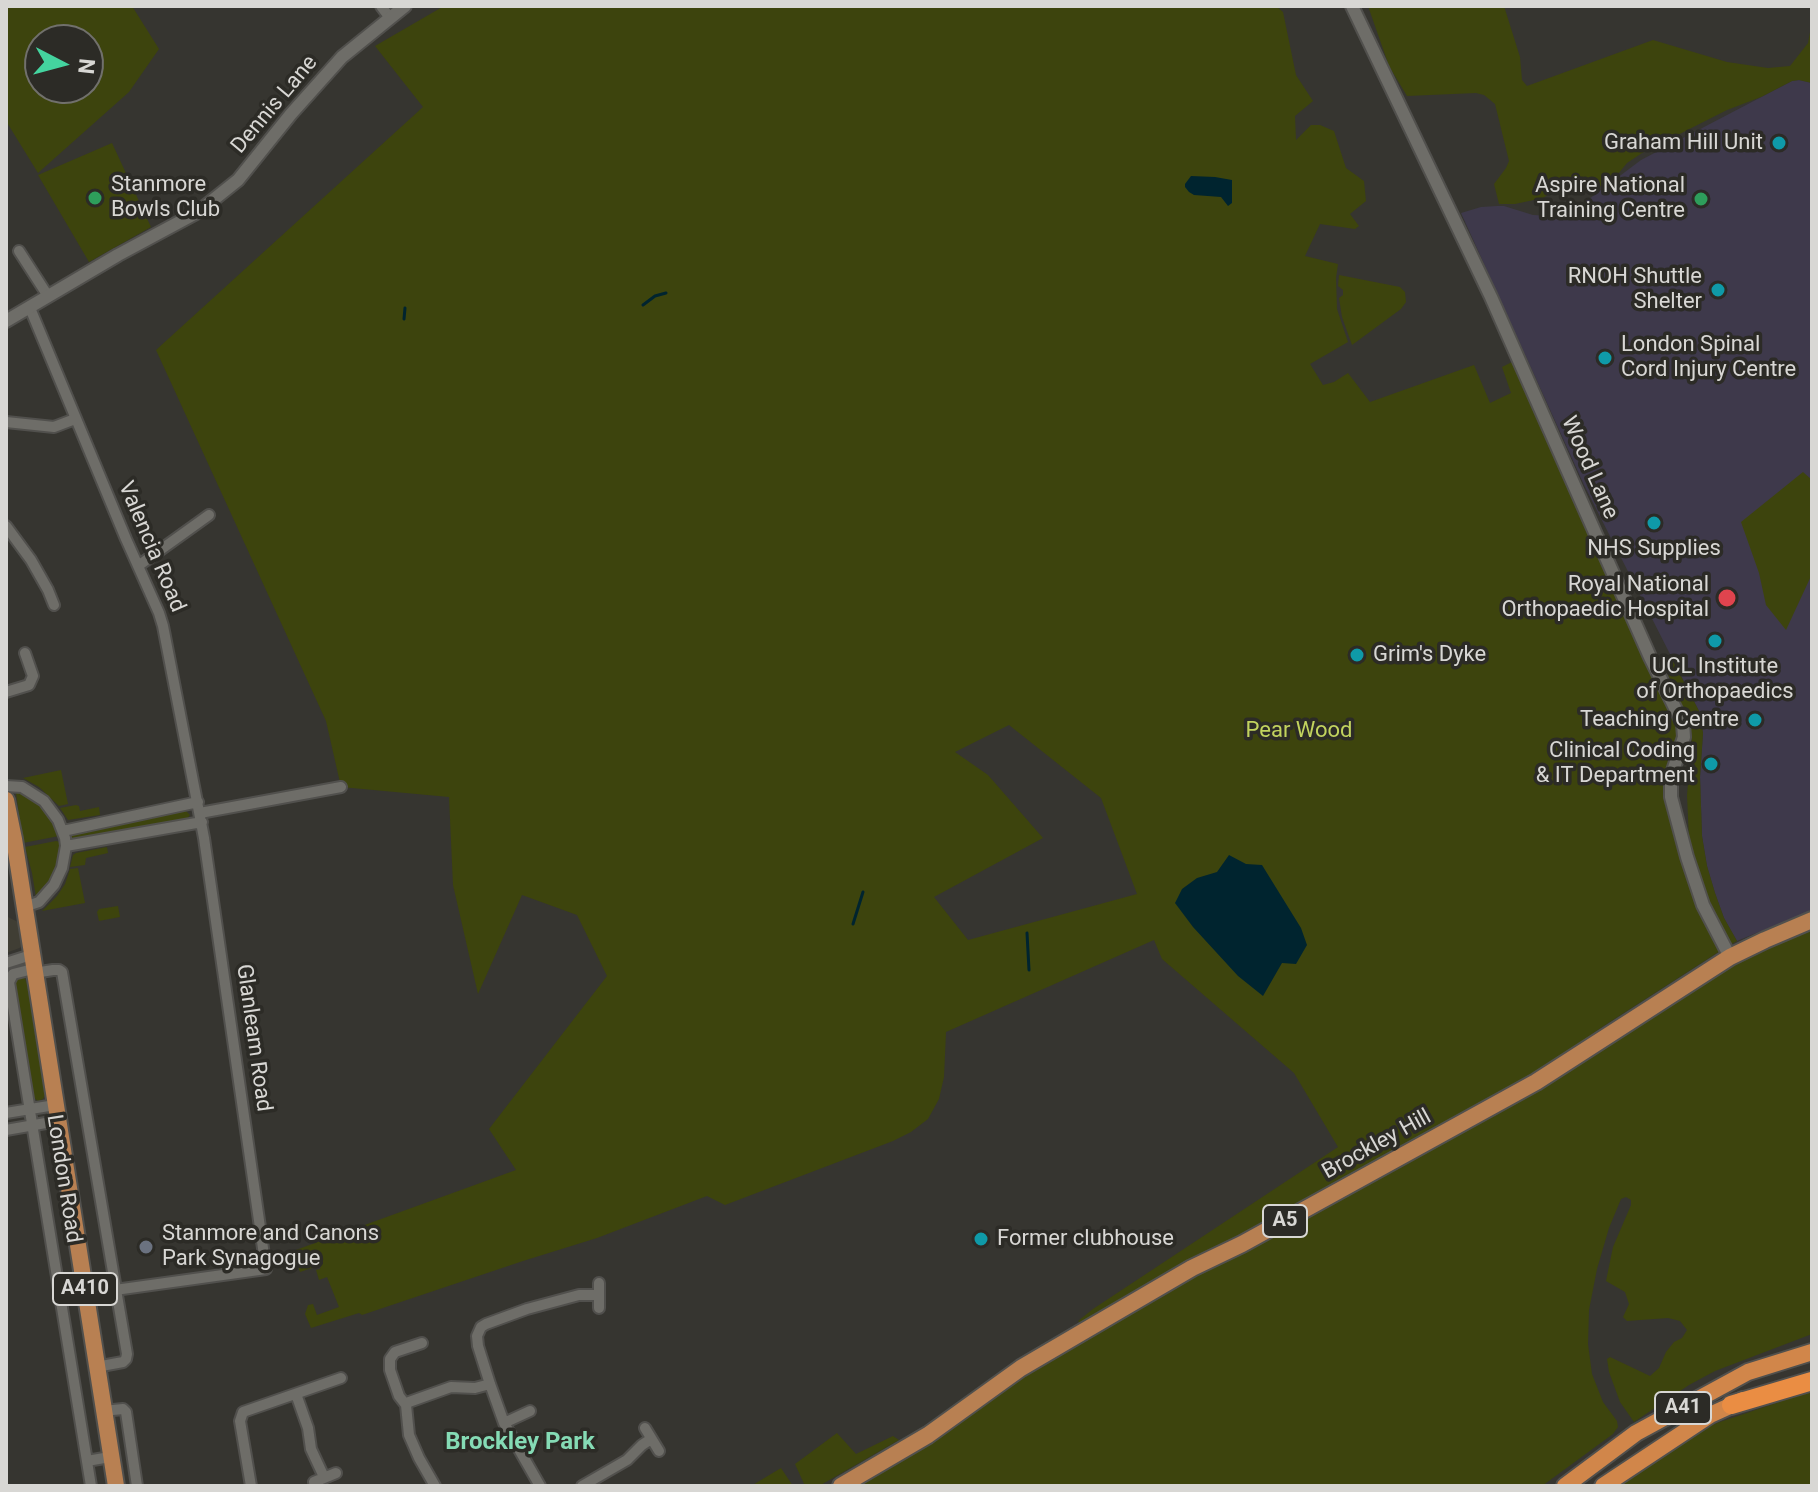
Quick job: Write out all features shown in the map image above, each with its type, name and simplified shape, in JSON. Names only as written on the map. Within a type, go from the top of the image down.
[{"type":"highway","name":"A41","points":[[1565,1486],[1636,1433],[1748,1372],[1812,1352]]},
{"type":"highway","name":"A41","points":[[1603,1486],[1710,1415],[1812,1374]]},
{"type":"highway","points":[[1731,1405],[1812,1381]]},
{"type":"main road","name":"London Road","points":[[6,800],[116,1486]]},
{"type":"main road","name":"Brockley Hill","points":[[841,1486],[928,1435],[1021,1368],[1192,1268],[1242,1244],[1536,1082],[1730,957],[1812,920]]},
{"type":"street","points":[[381,6],[390,18]]},
{"type":"street","name":"Dennis Lane","points":[[6,321],[198,212],[238,180],[342,57],[405,6]]},
{"type":"street","name":"Wood Lane","points":[[1352,6],[1491,297],[1650,657],[1683,724],[1684,737],[1671,777],[1671,797],[1703,905],[1730,957]]},
{"type":"street","points":[[19,251],[48,296]]},
{"type":"street","name":"Valencia Road","points":[[30,308],[160,616],[200,812]]},
{"type":"street","points":[[6,422],[54,427],[75,419]]},
{"type":"street","points":[[138,566],[209,515]]},
{"type":"street","points":[[6,526],[31,560],[54,605]]},
{"type":"street","points":[[6,692],[29,685],[33,676],[25,653]]},
{"type":"street","points":[[6,786],[17,786],[38,796],[52,810],[63,831],[66,846],[62,868],[54,885],[39,902],[24,907]]},
{"type":"street","points":[[63,831],[200,812],[341,787]]},
{"type":"street","points":[[66,846],[200,812]]},
{"type":"street","name":"Glanleam Road","points":[[115,1290],[266,1269],[200,812]]},
{"type":"street","points":[[6,963],[33,965]]},
{"type":"street","name":"London Road","points":[[91,1486],[9,982],[13,974],[33,965],[62,972],[126,1359],[96,1367]]},
{"type":"street","points":[[6,1113],[30,1109],[56,1113]]},
{"type":"street","points":[[6,1130],[32,1125],[56,1113]]},
{"type":"street","points":[[599,1283],[599,1308]]},
{"type":"street","points":[[540,1486],[504,1423],[477,1341],[481,1327],[527,1309],[579,1295],[599,1295]]},
{"type":"street","points":[[422,1343],[395,1352],[390,1359],[390,1370],[399,1396],[406,1405],[409,1435],[435,1486]]},
{"type":"street","points":[[251,1486],[241,1414],[246,1409],[341,1378]]},
{"type":"street","points":[[406,1405],[451,1387],[475,1388],[490,1384]]},
{"type":"street","points":[[296,1394],[308,1428],[311,1449],[325,1478]]},
{"type":"street","points":[[103,1411],[123,1409],[126,1412],[137,1486]]},
{"type":"street","points":[[504,1423],[530,1411]]},
{"type":"street","points":[[645,1428],[659,1451]]},
{"type":"street","points":[[582,1486],[627,1460],[651,1439]]},
{"type":"street","points":[[87,1461],[110,1457]]},
{"type":"shaded area","name":"Royal National Orthopaedic Hospital","points":[[1799,80],[1812,83],[1812,910],[1737,941],[1715,893],[1702,836],[1700,777],[1703,733],[1699,711],[1584,485],[1461,213],[1481,207],[1504,206],[1533,215],[1564,214],[1641,160]]},
{"type":"shaded area","points":[[6,916],[18,922],[22,947],[6,953]]},
{"type":"green space","points":[[6,6],[132,6],[159,49],[129,92],[38,173],[6,121]]},
{"type":"green space","name":"Pear Wood","points":[[444,6],[1276,6],[1283,12],[1296,75],[1313,101],[1295,116],[1296,140],[1311,125],[1334,131],[1346,168],[1364,181],[1366,201],[1350,214],[1359,226],[1355,229],[1320,224],[1305,256],[1338,264],[1337,309],[1348,342],[1310,364],[1323,385],[1348,373],[1370,402],[1474,365],[1490,403],[1511,393],[1502,367],[1512,362],[1679,731],[1664,790],[1692,893],[1720,951],[1542,1069],[1426,1137],[1080,1323],[1078,1321],[1093,1309],[1338,1147],[1294,1073],[1162,959],[1154,940],[946,1032],[944,1077],[939,1099],[928,1119],[893,1141],[725,1205],[707,1196],[597,1238],[362,1315],[359,1313],[311,1328],[305,1314],[308,1305],[313,1304],[317,1315],[339,1307],[327,1277],[319,1280],[316,1270],[320,1269],[320,1261],[313,1261],[312,1268],[300,1272],[293,1251],[516,1170],[489,1129],[607,976],[577,915],[522,895],[478,994],[453,885],[449,797],[341,787],[326,721],[156,350],[423,107],[375,46]],"holes":[[[1009,725],[1101,798],[1137,894],[968,940],[934,897],[1043,838],[988,775],[955,752]]]},
{"type":"green space","points":[[1368,6],[1504,6],[1520,57],[1522,80],[1527,86],[1653,40],[1727,62],[1768,68],[1790,66],[1808,43],[1812,21],[1812,83],[1792,81],[1727,110],[1642,153],[1599,187],[1593,188],[1587,181],[1574,178],[1543,198],[1499,204],[1494,184],[1509,161],[1495,104],[1476,93],[1407,96],[1389,66]]},
{"type":"green space","name":"Stanmore Bowls Club","points":[[112,143],[151,227],[89,262],[38,175]]},
{"type":"green space","points":[[1339,275],[1400,287],[1405,292],[1406,302],[1352,345],[1342,317],[1339,298],[1343,290],[1338,286]]},
{"type":"green space","points":[[1803,472],[1812,480],[1812,574],[1786,630],[1766,605],[1759,573],[1741,522]]},
{"type":"green space","points":[[1672,659],[1699,711],[1703,733],[1700,777],[1702,836],[1715,893],[1737,941],[1730,945],[1707,902],[1689,839],[1687,795],[1692,736],[1689,721],[1663,663]]},
{"type":"green space","points":[[61,770],[68,804],[59,806],[39,787],[23,778]]},
{"type":"green space","points":[[22,792],[39,803],[54,822],[59,836],[23,843],[16,793]]},
{"type":"green space","points":[[76,805],[80,811],[99,807],[100,815],[68,820],[60,808]]},
{"type":"green space","points":[[186,811],[190,815],[187,819],[75,840],[71,837],[74,832]]},
{"type":"green space","points":[[60,842],[61,849],[54,876],[36,897],[25,847]]},
{"type":"green space","points":[[107,847],[108,853],[86,858],[85,865],[70,867],[76,853]]},
{"type":"green space","points":[[78,868],[85,903],[42,911],[65,884],[70,869]]},
{"type":"green space","points":[[118,906],[120,917],[99,921],[99,909]]},
{"type":"green space","points":[[1812,929],[1812,1334],[1715,1371],[1634,1422],[1620,1402],[1607,1359],[1610,1357],[1650,1376],[1659,1368],[1674,1342],[1682,1338],[1687,1330],[1680,1321],[1668,1318],[1627,1321],[1623,1317],[1629,1304],[1625,1292],[1606,1281],[1613,1247],[1631,1205],[1631,1200],[1626,1197],[1621,1199],[1609,1228],[1589,1310],[1588,1344],[1592,1374],[1603,1402],[1618,1427],[1613,1434],[1542,1486],[854,1486],[1028,1370],[1183,1282],[1431,1150],[1540,1087],[1723,969]]},
{"type":"green space","points":[[22,976],[27,984],[45,1095],[38,1101],[31,1096],[13,981]]},
{"type":"green space","points":[[1812,1391],[1812,1486],[1606,1486],[1650,1455],[1717,1423]]},
{"type":"green space","points":[[837,1433],[856,1454],[893,1436],[899,1440],[819,1486],[805,1486],[795,1464]]},
{"type":"green space","points":[[781,1468],[793,1486],[751,1486]]},
{"type":"water","points":[[1191,176],[1232,180],[1232,203],[1228,206],[1221,197],[1189,192],[1185,184]]},
{"type":"water","points":[[1229,855],[1246,864],[1262,865],[1301,928],[1307,945],[1296,964],[1282,963],[1263,996],[1238,976],[1175,903],[1182,889],[1197,878],[1217,872]]},
{"type":"waterway","points":[[643,305],[655,296],[666,293]]},
{"type":"waterway","points":[[404,319],[405,308]]},
{"type":"waterway","points":[[853,924],[863,892]]},
{"type":"waterway","points":[[1027,933],[1029,970]]},
{"type":"place","name":"Graham Hill Unit","points":[[1779,143]]},
{"type":"place","name":"Stanmore Bowls Club","points":[[95,198]]},
{"type":"place","name":"Aspire National Training Centre","points":[[1701,199]]},
{"type":"place","name":"RNOH Shuttle Shelter","points":[[1718,290]]},
{"type":"place","name":"London Spinal Cord Injury Centre","points":[[1605,358]]},
{"type":"place","name":"NHS Supplies","points":[[1654,523]]},
{"type":"place","name":"Royal National Orthopaedic Hospital","points":[[1727,598]]},
{"type":"place","name":"UCL Institute of Orthopaedics","points":[[1715,641]]},
{"type":"place","name":"Grim's Dyke","points":[[1357,655]]},
{"type":"place","name":"Teaching Centre","points":[[1755,720]]},
{"type":"place","name":"Clinical Coding & IT Department","points":[[1711,764]]},
{"type":"place","name":"Former clubhouse","points":[[981,1239]]},
{"type":"place","name":"Stanmore and Canons Park Synagogue","points":[[146,1247]]},
{"type":"district","name":"Brockley Park","points":[[520,1443]]}]
